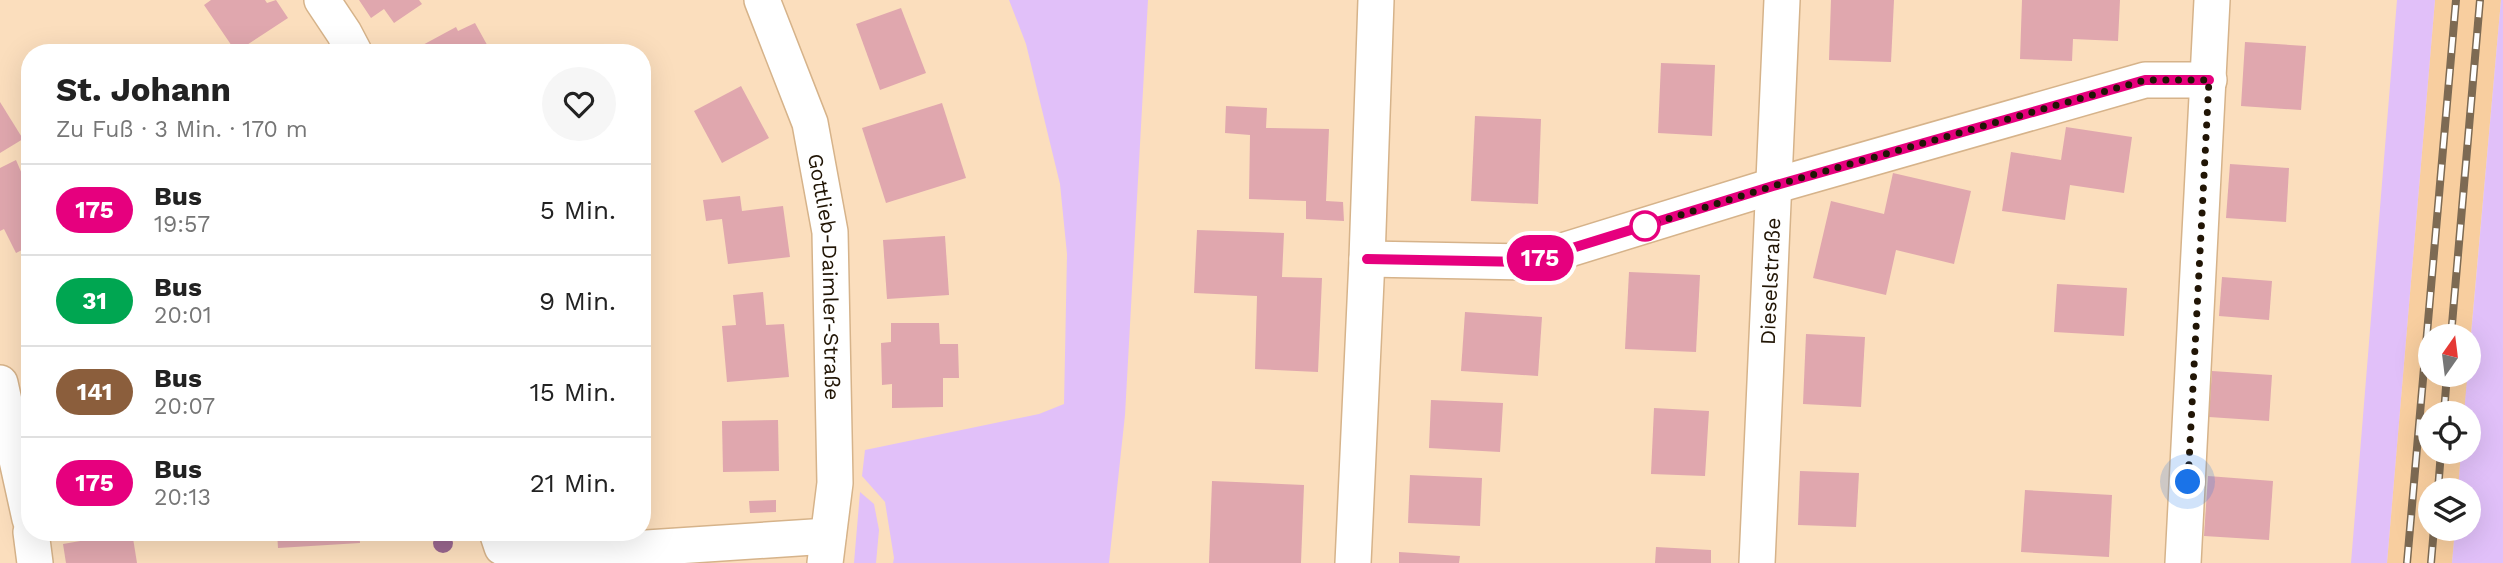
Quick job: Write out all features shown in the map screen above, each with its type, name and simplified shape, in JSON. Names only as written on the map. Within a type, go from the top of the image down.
[{"type":"street","points":[[322,0],[350,44]]},
{"type":"street","name":"Gottlieb-Daimler-Straße","points":[[762,0],[810,123],[830,232],[835,484],[826,550]]},
{"type":"street","points":[[1353,563],[1376,0]]},
{"type":"street","name":"Dieselstraße","points":[[1757,563],[1782,0]]},
{"type":"street","points":[[2183,563],[2212,0]]},
{"type":"street","points":[[1367,259],[1527,262],[1773,186],[2145,80],[2209,80]]},
{"type":"street","points":[[0,383],[21,478]]},
{"type":"street","points":[[32,541],[35,563]]},
{"type":"street","points":[[500,541],[502,547],[540,555],[826,550]]},
{"type":"shaded area","points":[[1009,0],[1148,0],[1125,415],[1109,563],[893,563],[885,502],[862,476],[865,450],[1039,414],[1064,404],[1067,254],[1060,184],[1026,44]]},
{"type":"shaded area","points":[[2397,0],[2435,0],[2387,563],[2351,563]]},
{"type":"shaded area","points":[[2435,0],[2501,0],[2472,324],[2418,324],[2418,387],[2467,387],[2465,401],[2418,401],[2418,464],[2460,464],[2459,478],[2418,478],[2418,541],[2454,541],[2452,563],[2387,563]]},
{"type":"shaded area","points":[[2503,0],[2503,563],[2452,563],[2454,541],[2481,541],[2481,478],[2459,478],[2460,464],[2481,464],[2481,401],[2465,401],[2466,387],[2482,387],[2482,324],[2472,324]]},
{"type":"shaded area","points":[[860,492],[874,504],[879,530],[876,563],[854,563]]},
{"type":"building","points":[[211,0],[265,0],[267,3],[276,0],[288,18],[248,44],[231,44],[204,5]]},
{"type":"building","points":[[359,0],[419,0],[422,4],[394,23],[384,9],[371,18]]},
{"type":"building","points":[[1831,0],[1894,0],[1891,62],[1829,60]]},
{"type":"building","points":[[2022,0],[2120,0],[2118,41],[2073,39],[2072,61],[2020,59]]},
{"type":"building","points":[[901,8],[926,73],[880,90],[856,24]]},
{"type":"building","points":[[475,23],[487,44],[425,44],[456,27],[458,31]]},
{"type":"building","points":[[2245,42],[2306,46],[2301,110],[2241,106]]},
{"type":"building","points":[[1661,63],[1715,65],[1712,136],[1658,133]]},
{"type":"building","points":[[741,86],[769,138],[722,163],[694,111]]},
{"type":"building","points":[[0,102],[21,136],[21,140],[0,153]]},
{"type":"building","points":[[942,103],[966,178],[886,203],[862,128]]},
{"type":"building","points":[[1226,106],[1267,108],[1266,128],[1329,129],[1326,201],[1343,202],[1344,221],[1306,219],[1306,201],[1249,199],[1250,135],[1225,133]]},
{"type":"building","points":[[1475,116],[1541,119],[1538,204],[1471,201]]},
{"type":"building","points":[[2066,127],[2132,137],[2124,193],[2070,185],[2065,220],[2002,211],[2011,152],[2061,160]]},
{"type":"building","points":[[16,160],[21,172],[21,250],[16,253],[4,229],[0,231],[0,168]]},
{"type":"building","points":[[2230,164],[2289,168],[2286,222],[2226,218]]},
{"type":"building","points":[[1893,173],[1971,191],[1954,264],[1896,250],[1886,295],[1813,278],[1831,201],[1884,214]]},
{"type":"building","points":[[740,196],[742,211],[783,206],[790,257],[728,264],[722,219],[706,221],[703,200]]},
{"type":"building","points":[[1197,230],[1284,233],[1282,277],[1322,278],[1318,372],[1255,369],[1257,296],[1194,293]]},
{"type":"building","points":[[945,236],[949,295],[887,299],[883,240]]},
{"type":"building","points":[[1629,272],[1700,275],[1696,352],[1625,349]]},
{"type":"building","points":[[2222,277],[2272,281],[2269,320],[2219,316]]},
{"type":"building","points":[[2057,284],[2127,288],[2124,336],[2054,332]]},
{"type":"building","points":[[763,292],[766,325],[784,324],[789,377],[727,382],[722,326],[736,325],[733,295]]},
{"type":"building","points":[[1465,312],[1542,317],[1538,376],[1461,371]]},
{"type":"building","points":[[891,323],[939,323],[940,344],[958,344],[959,378],[943,378],[943,407],[892,408],[892,384],[882,385],[881,343],[891,342]]},
{"type":"building","points":[[1806,334],[1865,337],[1861,407],[1803,404]]},
{"type":"building","points":[[2212,371],[2272,375],[2269,421],[2209,417]]},
{"type":"building","points":[[1431,400],[1503,403],[1500,452],[1429,448]]},
{"type":"building","points":[[1654,408],[1709,411],[1705,476],[1651,474]]},
{"type":"building","points":[[778,420],[779,471],[723,472],[722,421]]},
{"type":"building","points":[[1800,471],[1859,473],[1856,527],[1798,525]]},
{"type":"building","points":[[1410,475],[1482,478],[1480,526],[1408,523]]},
{"type":"building","points":[[2208,476],[2273,481],[2269,540],[2204,536]]},
{"type":"building","points":[[1212,481],[1304,485],[1301,563],[1209,563]]},
{"type":"building","points":[[2025,490],[2112,495],[2109,557],[2021,552]]},
{"type":"building","points":[[776,500],[776,512],[750,513],[749,501]]},
{"type":"building","points":[[80,541],[133,541],[137,563],[66,563],[63,544]]},
{"type":"building","points":[[278,541],[360,543],[278,548]]},
{"type":"building","points":[[1656,547],[1711,550],[1711,563],[1655,563]]},
{"type":"building","points":[[1399,552],[1460,556],[1459,563],[1399,563]]},
{"type":"railway","points":[[2407,563],[2456,0]]},
{"type":"railway","points":[[2452,324],[2480,0]]},
{"type":"railway","points":[[2445,401],[2446,387]]},
{"type":"railway","points":[[2439,478],[2440,464]]},
{"type":"railway","points":[[2431,563],[2433,541]]},
{"type":"bus line","name":"175","points":[[1367,259],[1527,262],[1773,186],[2145,80],[2209,80]]},
{"type":"route","points":[[1645,226],[1773,186],[2145,80],[2209,80],[2188,482]]}]
